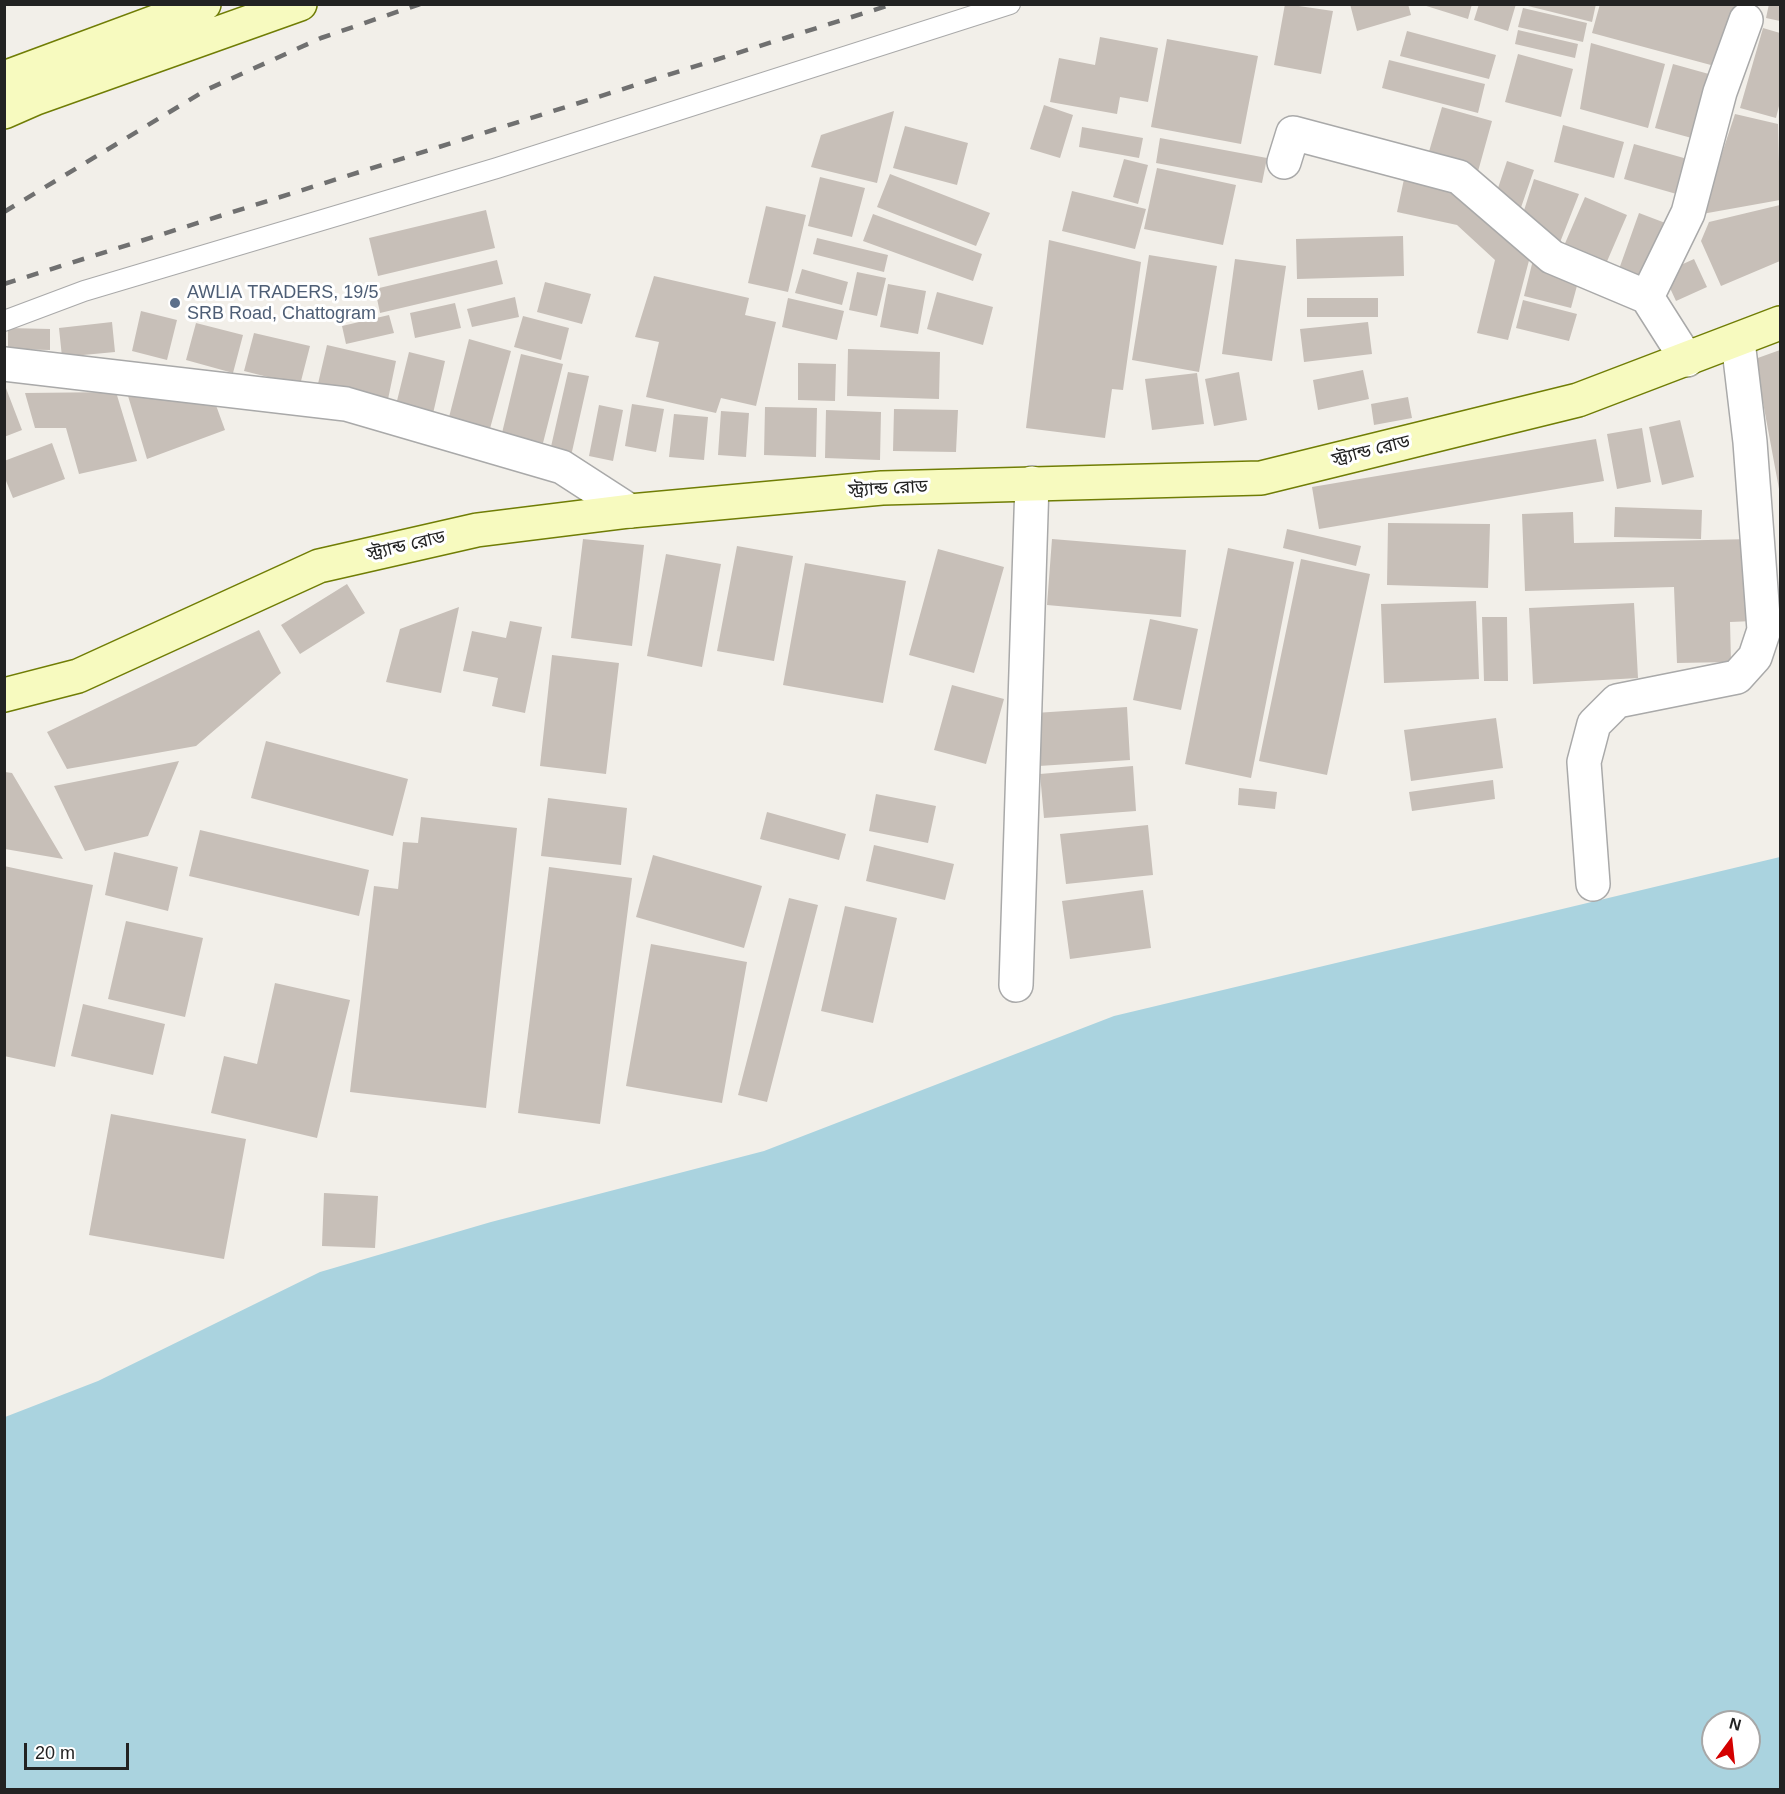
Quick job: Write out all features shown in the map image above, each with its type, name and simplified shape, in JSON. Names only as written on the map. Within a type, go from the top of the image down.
[{"type":"main road","points":[[4,78],[204,4]]},
{"type":"main road","points":[[4,112],[36,98],[300,4]]},
{"type":"main road","name":"স্ট্র্যান্ড রোড","points":[[4,695],[78,676],[319,566],[477,530],[630,511],[882,488],[1261,478],[1578,400],[1738,341],[1780,323]]},
{"type":"street","points":[[1647,297],[1688,213],[1720,92],[1746,21]]},
{"type":"street","points":[[1284,162],[1293,133],[1459,177],[1552,257],[1647,297],[1687,360]]},
{"type":"street","points":[[1593,884],[1584,762],[1594,724],[1617,701],[1737,677],[1755,657],[1764,630],[1750,442],[1738,341]]},
{"type":"street","points":[[4,364],[346,404],[562,467],[630,511]]},
{"type":"street","points":[[1016,985],[1032,483]]},
{"type":"lane","points":[[4,321],[84,291],[497,168],[1010,4]]},
{"type":"water","points":[[1780,857],[1780,1789],[5,1789],[5,1417],[98,1381],[320,1272],[491,1222],[764,1151],[1114,1016]]},
{"type":"building","points":[[1285,4],[1333,11],[1321,74],[1274,65]]},
{"type":"building","points":[[1350,4],[1408,4],[1411,15],[1357,31]]},
{"type":"building","points":[[1420,4],[1472,4],[1468,19]]},
{"type":"building","points":[[1479,4],[1516,4],[1508,31],[1474,20]]},
{"type":"building","points":[[1520,4],[1596,4],[1592,22]]},
{"type":"building","points":[[1600,4],[1739,4],[1722,68],[1592,33]]},
{"type":"building","points":[[1769,4],[1780,4],[1780,21],[1766,18]]},
{"type":"building","points":[[1523,8],[1587,23],[1583,42],[1518,27]]},
{"type":"building","points":[[1763,28],[1780,33],[1780,102],[1776,118],[1740,108]]},
{"type":"building","points":[[1518,30],[1578,44],[1575,58],[1515,44]]},
{"type":"building","points":[[1407,31],[1496,55],[1489,79],[1400,56]]},
{"type":"building","points":[[1100,37],[1158,48],[1148,102],[1120,97],[1117,114],[1050,102],[1059,58],[1095,65]]},
{"type":"building","points":[[1167,39],[1258,56],[1241,144],[1151,127]]},
{"type":"building","points":[[1591,43],[1665,64],[1648,128],[1580,109]]},
{"type":"building","points":[[1518,54],[1573,69],[1561,117],[1505,102]]},
{"type":"building","points":[[1389,60],[1485,84],[1478,113],[1382,88]]},
{"type":"building","points":[[1673,64],[1716,76],[1699,140],[1655,128]]},
{"type":"building","points":[[1044,105],[1073,115],[1060,158],[1030,149]]},
{"type":"building","points":[[1442,107],[1492,121],[1477,175],[1426,162]]},
{"type":"building","points":[[894,111],[877,183],[811,167],[821,135]]},
{"type":"building","points":[[1735,114],[1778,124],[1780,200],[1702,214]]},
{"type":"building","points":[[1563,125],[1624,142],[1614,178],[1554,162]]},
{"type":"building","points":[[905,126],[968,143],[957,185],[893,168]]},
{"type":"building","points":[[1082,127],[1143,138],[1139,158],[1079,147]]},
{"type":"building","points":[[1160,138],[1267,158],[1262,183],[1156,163]]},
{"type":"building","points":[[1634,144],[1691,160],[1680,195],[1624,179]]},
{"type":"building","points":[[1124,159],[1148,165],[1138,204],[1113,197]]},
{"type":"building","points":[[1507,161],[1534,170],[1517,219],[1495,197]]},
{"type":"building","points":[[1157,168],[1236,185],[1223,245],[1144,229]]},
{"type":"building","points":[[890,174],[990,213],[976,246],[877,207]]},
{"type":"building","points":[[820,177],[865,188],[852,237],[808,226]]},
{"type":"building","points":[[1404,179],[1464,192],[1531,253],[1508,340],[1477,333],[1495,260],[1457,225],[1397,212]]},
{"type":"building","points":[[1534,179],[1579,194],[1557,250],[1520,223]]},
{"type":"building","points":[[1072,191],[1146,209],[1135,249],[1062,231]]},
{"type":"building","points":[[1585,197],[1627,215],[1602,273],[1560,255]]},
{"type":"building","points":[[1780,205],[1780,261],[1721,286],[1701,241],[1709,222]]},
{"type":"building","points":[[766,206],[806,215],[788,292],[748,283]]},
{"type":"building","points":[[486,210],[495,248],[378,276],[369,238]]},
{"type":"building","points":[[1639,213],[1668,224],[1647,283],[1618,272]]},
{"type":"building","points":[[873,214],[982,254],[973,281],[863,241]]},
{"type":"building","points":[[1403,236],[1404,276],[1297,279],[1296,239]]},
{"type":"building","points":[[817,238],[888,255],[884,272],[813,254]]},
{"type":"building","points":[[1049,240],[1141,262],[1123,390],[1112,389],[1105,438],[1026,428]]},
{"type":"building","points":[[1149,255],[1217,266],[1199,372],[1132,360]]},
{"type":"building","points":[[1534,256],[1578,282],[1571,308],[1524,296]]},
{"type":"building","points":[[1235,259],[1286,266],[1272,361],[1222,354]]},
{"type":"building","points":[[1694,259],[1707,287],[1676,301],[1663,273]]},
{"type":"building","points":[[497,260],[503,284],[380,313],[375,289]]},
{"type":"building","points":[[802,269],[848,282],[842,305],[795,293]]},
{"type":"building","points":[[857,272],[886,278],[877,316],[849,310]]},
{"type":"building","points":[[654,276],[749,298],[745,315],[776,322],[756,406],[721,398],[716,413],[646,397],[659,342],[635,337]]},
{"type":"building","points":[[545,282],[591,294],[582,324],[537,312]]},
{"type":"building","points":[[888,284],[926,291],[918,334],[880,327]]},
{"type":"building","points":[[937,292],[993,307],[983,345],[927,329]]},
{"type":"building","points":[[515,297],[519,317],[472,327],[467,309]]},
{"type":"building","points":[[788,298],[844,311],[837,340],[782,327]]},
{"type":"building","points":[[1307,298],[1378,298],[1378,317],[1307,317]]},
{"type":"building","points":[[1523,300],[1577,314],[1569,341],[1516,328]]},
{"type":"building","points":[[455,303],[461,328],[415,338],[410,313]]},
{"type":"building","points":[[141,311],[177,320],[167,360],[132,351]]},
{"type":"building","points":[[389,315],[394,333],[346,344],[342,326]]},
{"type":"building","points":[[523,316],[569,328],[561,360],[514,347]]},
{"type":"building","points":[[112,322],[115,352],[62,357],[59,328]]},
{"type":"building","points":[[1368,322],[1372,354],[1304,362],[1300,329]]},
{"type":"building","points":[[196,323],[243,335],[233,373],[186,360]]},
{"type":"building","points":[[8,328],[50,329],[50,350],[8,349]]},
{"type":"building","points":[[254,333],[310,346],[300,385],[244,371]]},
{"type":"building","points":[[469,339],[511,351],[488,436],[447,425]]},
{"type":"building","points":[[327,345],[396,361],[387,404],[317,388]]},
{"type":"building","points":[[848,349],[940,352],[939,399],[847,396]]},
{"type":"building","points":[[1780,350],[1780,489],[1779,489],[1755,359]]},
{"type":"building","points":[[409,352],[445,361],[432,418],[395,409]]},
{"type":"building","points":[[521,354],[563,364],[543,443],[502,433]]},
{"type":"building","points":[[798,363],[836,364],[835,401],[798,400]]},
{"type":"building","points":[[1363,370],[1369,399],[1318,410],[1313,380]]},
{"type":"building","points":[[568,372],[589,376],[571,456],[550,451]]},
{"type":"building","points":[[1239,372],[1247,420],[1214,426],[1205,379]]},
{"type":"building","points":[[1197,373],[1204,424],[1152,430],[1145,379]]},
{"type":"building","points":[[4,383],[22,430],[4,437]]},
{"type":"building","points":[[116,392],[137,461],[79,474],[66,428],[35,428],[25,393]]},
{"type":"building","points":[[128,396],[213,397],[225,430],[147,459]]},
{"type":"building","points":[[1408,397],[1412,418],[1374,425],[1371,404]]},
{"type":"building","points":[[632,404],[664,409],[656,452],[625,446]]},
{"type":"building","points":[[599,405],[623,410],[613,461],[589,456]]},
{"type":"building","points":[[765,407],[817,408],[816,457],[764,455]]},
{"type":"building","points":[[894,409],[958,410],[956,452],[893,451]]},
{"type":"building","points":[[826,410],[881,412],[880,460],[825,458]]},
{"type":"building","points":[[721,411],[749,413],[746,457],[718,455]]},
{"type":"building","points":[[674,414],[708,417],[704,460],[669,457]]},
{"type":"building","points":[[1680,420],[1694,477],[1662,485],[1649,427]]},
{"type":"building","points":[[1642,428],[1651,482],[1617,489],[1607,434]]},
{"type":"building","points":[[1596,439],[1604,481],[1319,529],[1312,487]]},
{"type":"building","points":[[52,443],[65,479],[13,498],[4,476],[4,461]]},
{"type":"building","points":[[1615,507],[1702,510],[1701,539],[1614,537]]},
{"type":"building","points":[[1573,512],[1574,543],[1752,539],[1754,621],[1730,622],[1731,662],[1677,663],[1674,587],[1525,591],[1522,514]]},
{"type":"building","points":[[1388,523],[1490,524],[1488,588],[1387,585]]},
{"type":"building","points":[[1287,529],[1361,546],[1356,566],[1283,548]]},
{"type":"building","points":[[583,539],[644,545],[632,646],[571,638]]},
{"type":"building","points":[[1052,539],[1186,550],[1181,617],[1047,605]]},
{"type":"building","points":[[737,546],[793,556],[774,661],[717,651]]},
{"type":"building","points":[[1228,548],[1294,562],[1251,778],[1185,764]]},
{"type":"building","points":[[938,549],[1004,567],[974,673],[909,655]]},
{"type":"building","points":[[666,554],[721,564],[702,667],[647,656]]},
{"type":"building","points":[[1301,559],[1370,574],[1327,775],[1259,761]]},
{"type":"building","points":[[805,563],[906,581],[883,703],[783,685]]},
{"type":"building","points":[[347,584],[365,613],[300,654],[281,625]]},
{"type":"building","points":[[1476,601],[1479,679],[1384,683],[1381,604]]},
{"type":"building","points":[[1634,603],[1638,678],[1533,684],[1529,608]]},
{"type":"building","points":[[459,607],[441,693],[386,682],[400,629]]},
{"type":"building","points":[[1482,617],[1507,617],[1508,681],[1484,681]]},
{"type":"building","points":[[1150,619],[1198,629],[1181,710],[1133,700]]},
{"type":"building","points":[[510,621],[542,627],[525,713],[492,706],[498,678],[463,671],[472,631],[506,638]]},
{"type":"building","points":[[259,630],[281,673],[196,746],[67,769],[47,732]]},
{"type":"building","points":[[552,655],[619,663],[606,774],[540,766]]},
{"type":"building","points":[[952,685],[1004,699],[986,764],[934,750]]},
{"type":"building","points":[[1127,707],[1130,760],[1039,766],[1035,713]]},
{"type":"building","points":[[1496,718],[1503,768],[1411,781],[1404,730]]},
{"type":"building","points":[[266,741],[408,779],[393,836],[251,798]]},
{"type":"building","points":[[179,761],[148,836],[85,851],[54,786]]},
{"type":"building","points":[[1133,766],[1136,811],[1044,818],[1040,774]]},
{"type":"building","points":[[5,772],[12,773],[63,859],[5,849]]},
{"type":"building","points":[[1493,780],[1495,799],[1412,811],[1409,792]]},
{"type":"building","points":[[1239,788],[1277,792],[1275,809],[1238,805]]},
{"type":"building","points":[[876,794],[936,806],[928,843],[869,831]]},
{"type":"building","points":[[548,798],[627,808],[621,865],[541,856]]},
{"type":"building","points":[[767,812],[846,834],[839,860],[760,839]]},
{"type":"building","points":[[421,817],[517,828],[486,1108],[350,1092],[374,886],[398,889],[403,842],[418,843]]},
{"type":"building","points":[[1148,825],[1153,875],[1066,884],[1060,834]]},
{"type":"building","points":[[200,830],[369,870],[359,916],[189,876]]},
{"type":"building","points":[[874,845],[954,864],[945,900],[866,881]]},
{"type":"building","points":[[114,852],[178,867],[168,911],[105,895]]},
{"type":"building","points":[[653,855],[762,886],[744,948],[636,917]]},
{"type":"building","points":[[4,866],[93,885],[55,1067],[4,1056]]},
{"type":"building","points":[[549,867],[632,878],[600,1124],[518,1113]]},
{"type":"building","points":[[1143,890],[1151,948],[1070,959],[1062,901]]},
{"type":"building","points":[[789,898],[818,905],[767,1102],[738,1095]]},
{"type":"building","points":[[845,906],[897,918],[873,1023],[821,1011]]},
{"type":"building","points":[[126,921],[203,938],[185,1017],[108,999]]},
{"type":"building","points":[[651,944],[747,962],[722,1103],[626,1086]]},
{"type":"building","points":[[275,983],[350,1000],[317,1138],[211,1113],[224,1056],[257,1064]]},
{"type":"building","points":[[83,1004],[165,1024],[153,1075],[71,1056]]},
{"type":"building","points":[[111,1114],[246,1139],[224,1259],[89,1235]]},
{"type":"building","points":[[324,1193],[378,1196],[375,1248],[322,1246]]},
{"type":"railway","points":[[4,212],[206,90],[321,38],[420,4]]},
{"type":"railway","points":[[4,284],[893,4]]},
{"type":"place","name":"AWLIA TRADERS, 19/5 SRB Road, Chattogram","points":[[175,303]]}]
